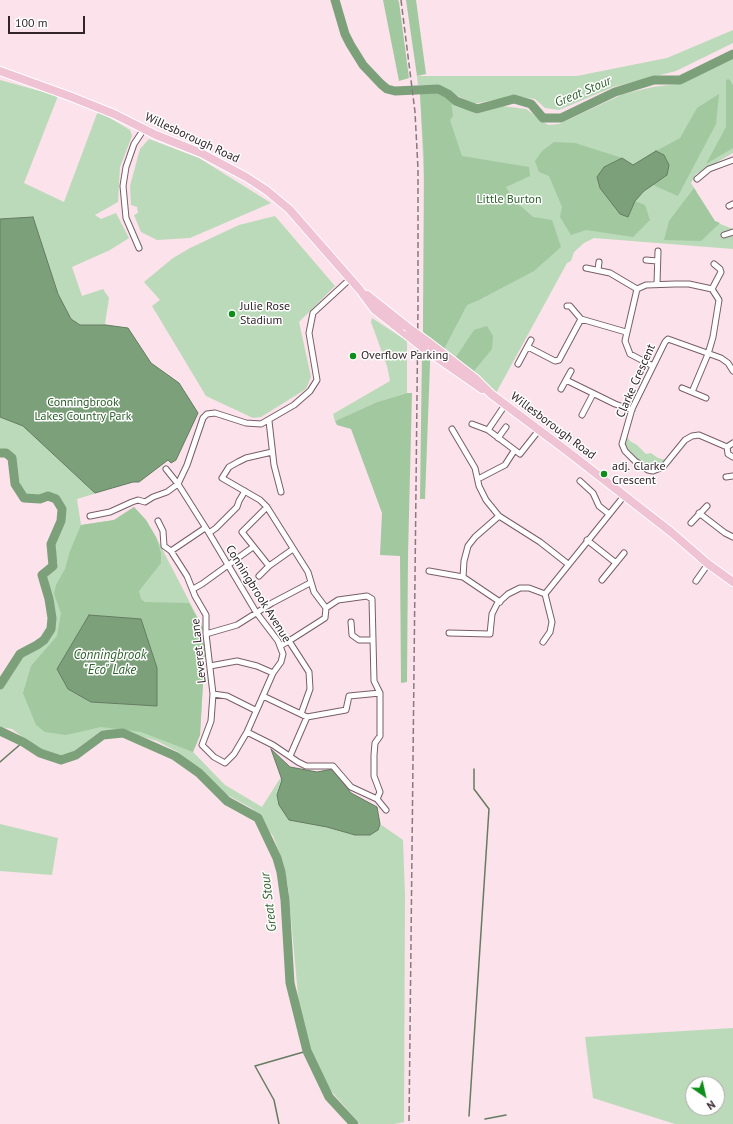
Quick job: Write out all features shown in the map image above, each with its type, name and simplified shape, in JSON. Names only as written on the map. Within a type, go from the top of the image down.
[{"type":"main road","name":"Willesborough Road","points":[[0,72],[69,96],[114,114],[144,129],[201,153],[246,177],[266,190],[289,209],[360,290],[374,309],[406,335],[427,346],[476,379],[491,394],[733,582]]},
{"type":"main road","name":"Willesborough Road","points":[[360,290],[406,326],[427,346]]},
{"type":"street","points":[[139,248],[126,218],[123,186],[126,167],[134,144],[144,129]]},
{"type":"street","points":[[698,179],[709,170],[733,160]]},
{"type":"street","points":[[724,235],[733,232]]},
{"type":"street","points":[[657,284],[658,250]]},
{"type":"street","points":[[646,260],[657,260]]},
{"type":"street","points":[[598,270],[599,262]]},
{"type":"street","points":[[712,289],[721,272],[714,264]]},
{"type":"street","points":[[586,268],[610,273],[637,289]]},
{"type":"street","points":[[90,516],[110,512],[138,500],[145,502],[153,497],[162,495],[178,484],[187,465],[203,418],[207,414],[215,413],[246,423],[261,424],[269,421],[310,391],[317,380],[310,333],[313,313],[350,279]]},
{"type":"street","points":[[637,289],[646,285],[689,284],[712,289],[719,300],[708,354],[692,392]]},
{"type":"street","points":[[637,289],[625,341],[628,351],[653,366]]},
{"type":"street","points":[[567,306],[570,306],[582,319],[626,332]]},
{"type":"street","points":[[528,347],[557,361],[561,358],[582,319]]},
{"type":"street","name":"Clarke Crescent","points":[[727,447],[699,435],[692,436],[685,440],[661,469],[648,470],[629,456],[622,444],[632,410],[665,342],[668,339],[723,359],[733,371]]},
{"type":"street","points":[[518,364],[532,340]]},
{"type":"street","points":[[561,389],[571,371]]},
{"type":"street","points":[[566,380],[593,394],[632,410]]},
{"type":"street","points":[[682,388],[706,398]]},
{"type":"street","points":[[582,415],[593,394]]},
{"type":"street","points":[[488,430],[505,405]]},
{"type":"street","points":[[269,421],[272,452],[281,492]]},
{"type":"street","points":[[472,424],[488,430],[520,454],[539,430]]},
{"type":"street","points":[[498,438],[506,427]]},
{"type":"street","points":[[452,428],[475,468],[482,494],[499,516],[540,542],[568,564]]},
{"type":"street","points":[[733,443],[727,447],[727,452],[733,457]]},
{"type":"street","points":[[478,479],[505,464],[514,451]]},
{"type":"street","points":[[272,452],[246,458],[229,467],[222,478],[260,500],[267,507],[308,572],[310,583],[314,592],[326,608],[325,618],[280,646]]},
{"type":"street","name":"Conningbrook Avenue","points":[[166,469],[178,484],[256,612],[280,646],[283,654],[281,662],[273,673],[255,710],[247,732],[234,754],[225,763]]},
{"type":"street","points":[[726,477],[733,476]]},
{"type":"street","points":[[580,481],[593,493],[600,506],[609,514]]},
{"type":"street","points":[[170,550],[207,530],[216,528],[237,507],[245,492]]},
{"type":"street","points":[[545,594],[624,496]]},
{"type":"street","points":[[691,523],[706,506]]},
{"type":"street","points":[[267,507],[242,532],[269,566]]},
{"type":"street","points":[[699,513],[725,533],[733,537]]},
{"type":"street","points":[[463,577],[464,561],[468,546],[475,537],[499,516]]},
{"type":"street","name":"Leveret Lane","points":[[158,521],[164,531],[164,546],[170,550],[187,576],[206,615],[206,634],[213,694],[211,721],[202,745],[214,757],[225,763]]},
{"type":"street","points":[[587,540],[616,563]]},
{"type":"street","points":[[193,589],[228,566],[253,547]]},
{"type":"street","points":[[259,576],[269,566],[293,549]]},
{"type":"street","points":[[602,580],[624,553]]},
{"type":"street","points":[[696,581],[708,564]]},
{"type":"street","points":[[429,571],[463,577],[500,602]]},
{"type":"street","points":[[206,634],[237,625],[256,612],[310,583]]},
{"type":"street","points":[[448,633],[490,634],[492,614],[500,602],[508,594],[520,588],[529,588],[545,594]]},
{"type":"street","points":[[543,642],[550,632],[552,622],[545,594]]},
{"type":"street","points":[[326,608],[338,600],[367,596],[372,599],[374,681],[380,693],[380,736],[375,743],[374,755],[374,776],[380,792],[377,799]]},
{"type":"street","points":[[351,622],[352,635],[359,640],[373,640]]},
{"type":"street","points":[[289,641],[311,677],[310,689],[301,714]]},
{"type":"street","points":[[210,666],[237,661],[256,666],[273,673]]},
{"type":"street","points":[[263,696],[307,718],[346,710],[349,696],[380,693]]},
{"type":"street","points":[[213,694],[227,696],[255,710]]},
{"type":"street","points":[[290,756],[294,739],[307,718]]},
{"type":"street","points":[[247,732],[273,745],[298,762],[312,767],[333,766],[351,787],[377,799],[386,810]]},
{"type":"green space","points":[[383,0],[398,0],[399,2],[409,78],[399,81]]},
{"type":"green space","points":[[406,0],[416,0],[426,74],[417,76]]},
{"type":"green space","points":[[733,30],[733,43],[676,71],[613,87],[559,110],[545,108],[535,99],[513,96],[474,104],[436,85],[418,85],[417,76],[577,76],[667,58]]},
{"type":"green space","name":"Little Burton","points":[[733,57],[733,153],[696,174],[691,183],[715,222],[733,229],[733,249],[594,238],[584,243],[574,252],[571,261],[567,263],[496,393],[456,357],[423,332],[425,202],[420,94],[436,93],[476,114],[502,106],[526,109],[548,125],[559,124],[623,94],[653,87],[677,84]]},
{"type":"green space","points":[[729,79],[733,85],[733,148],[706,164],[726,127],[726,80]]},
{"type":"green space","name":"Conningbrook Lakes Country Park","points":[[0,80],[58,96],[24,183],[64,202],[98,111],[130,130],[132,136],[120,167],[118,202],[95,215],[101,219],[116,213],[129,238],[110,250],[72,267],[82,296],[103,289],[109,298],[105,324],[128,328],[151,363],[179,383],[198,413],[176,460],[171,463],[168,460],[139,482],[133,482],[77,499],[81,525],[114,520],[134,507],[146,520],[156,537],[203,628],[201,635],[205,648],[200,735],[193,752],[225,785],[262,807],[279,780],[290,767],[317,772],[333,769],[351,793],[377,807],[380,824],[403,840],[405,895],[404,1122],[394,1124],[360,1124],[331,1091],[322,1076],[313,1057],[299,1006],[288,886],[282,859],[273,836],[253,809],[220,791],[178,752],[157,741],[129,733],[102,730],[71,753],[57,756],[44,753],[12,729],[0,727],[0,690],[20,659],[46,643],[54,630],[55,620],[45,579],[48,573],[56,567],[58,563],[52,550],[65,513],[57,497],[43,494],[32,497],[24,495],[18,478],[15,458],[10,452],[0,451]]},
{"type":"green space","points":[[436,93],[451,100],[453,116],[450,120],[462,156],[529,167],[530,176],[506,187],[514,200],[533,217],[552,220],[561,247],[534,271],[467,305],[444,349],[423,332],[424,158],[420,94]]},
{"type":"green space","points":[[719,94],[716,124],[678,196],[653,185],[667,175],[664,155],[656,151],[680,138],[697,108]]},
{"type":"green space","points":[[149,139],[199,158],[271,203],[190,238],[157,240],[141,232],[134,215],[138,213],[137,207],[131,205],[130,186],[140,149]]},
{"type":"green space","points":[[554,142],[575,143],[622,158],[604,167],[597,177],[628,217],[635,201],[645,205],[650,220],[633,237],[586,230],[571,235],[560,217],[562,207],[549,176],[539,172],[535,161],[542,151]]},
{"type":"green space","points":[[694,188],[715,221],[720,223],[701,241],[664,240],[669,221]]},
{"type":"green space","name":"Julie Rose Stadium","points":[[275,216],[335,286],[299,322],[311,377],[306,389],[261,417],[253,418],[206,396],[152,306],[160,300],[144,282],[173,258],[190,248],[239,225]]},
{"type":"green space","points":[[372,318],[407,341],[407,393],[377,402],[335,421],[333,414],[390,381],[387,366],[371,322]]},
{"type":"green space","points":[[487,326],[493,336],[492,349],[474,371],[456,357],[474,330]]},
{"type":"green space","points":[[422,353],[430,360],[425,499],[420,499]]},
{"type":"green space","points":[[407,393],[412,393],[407,682],[401,683],[400,556],[380,555],[382,513],[351,429],[337,425],[335,421],[377,402]]},
{"type":"green space","points":[[627,436],[630,441],[637,445],[646,454],[651,453],[658,458],[666,460],[655,468],[645,465],[627,451],[625,442]]},
{"type":"green space","points":[[134,507],[146,520],[156,537],[161,553],[161,563],[139,591],[141,599],[145,602],[189,603],[203,628],[201,635],[205,648],[200,735],[193,752],[141,732],[101,727],[66,735],[45,732],[36,725],[23,693],[31,666],[57,636],[61,613],[54,594],[56,585],[65,569],[70,551],[81,525],[114,520]]},
{"type":"green space","points":[[0,824],[58,838],[52,875],[0,871]]},
{"type":"green space","points":[[733,1028],[733,1124],[675,1124],[593,1098],[585,1037]]},
{"type":"water","points":[[656,151],[664,155],[669,165],[667,175],[644,191],[635,201],[628,217],[620,214],[600,188],[597,177],[604,167],[622,158],[633,165]]},
{"type":"water","points":[[33,217],[58,294],[71,319],[80,325],[105,325],[128,328],[151,363],[179,383],[198,413],[176,460],[171,463],[168,460],[139,482],[133,482],[95,493],[23,426],[0,417],[0,219]]},
{"type":"water","name":"Conningbrook \"Eco\" Lake","points":[[89,615],[141,619],[157,668],[157,706],[91,702],[68,689],[57,669]]},
{"type":"water","points":[[271,749],[290,767],[317,772],[333,769],[351,793],[377,807],[380,824],[378,830],[370,835],[355,835],[327,827],[289,820],[279,805],[277,795],[282,780]]},
{"type":"waterway","name":"Great Stour","points":[[335,0],[345,34],[350,44],[363,65],[387,89],[395,91],[438,89],[448,94],[456,101],[477,109],[514,99],[531,104],[543,118],[561,118],[615,92],[654,80],[680,80],[733,54]]},
{"type":"waterway","name":"Great Stour","points":[[0,453],[6,453],[12,458],[15,484],[24,498],[40,499],[48,496],[56,499],[62,509],[61,521],[51,544],[53,566],[42,575],[49,599],[52,618],[51,629],[44,640],[20,654],[0,685]]},
{"type":"waterway","name":"Great Stour","points":[[0,731],[23,742],[40,753],[61,760],[76,755],[103,735],[123,733],[175,756],[199,773],[227,801],[258,818],[277,858],[281,872],[285,900],[290,983],[307,1051],[329,1097],[354,1124]]},
{"type":"waterway","points":[[0,762],[23,742]]},
{"type":"waterway","points":[[469,1116],[489,809],[474,789],[474,769]]},
{"type":"waterway","points":[[279,1124],[274,1100],[255,1066],[307,1051]]},
{"type":"waterway","points":[[485,1119],[506,1115]]},
{"type":"railway","points":[[401,0],[415,112],[418,169],[418,306],[409,1124]]},
{"type":"place","name":"Julie Rose Stadium","points":[[232,314]]},
{"type":"place","name":"Overflow Parking","points":[[353,356]]},
{"type":"place","name":"adj. Clarke Crescent","points":[[604,474]]}]
